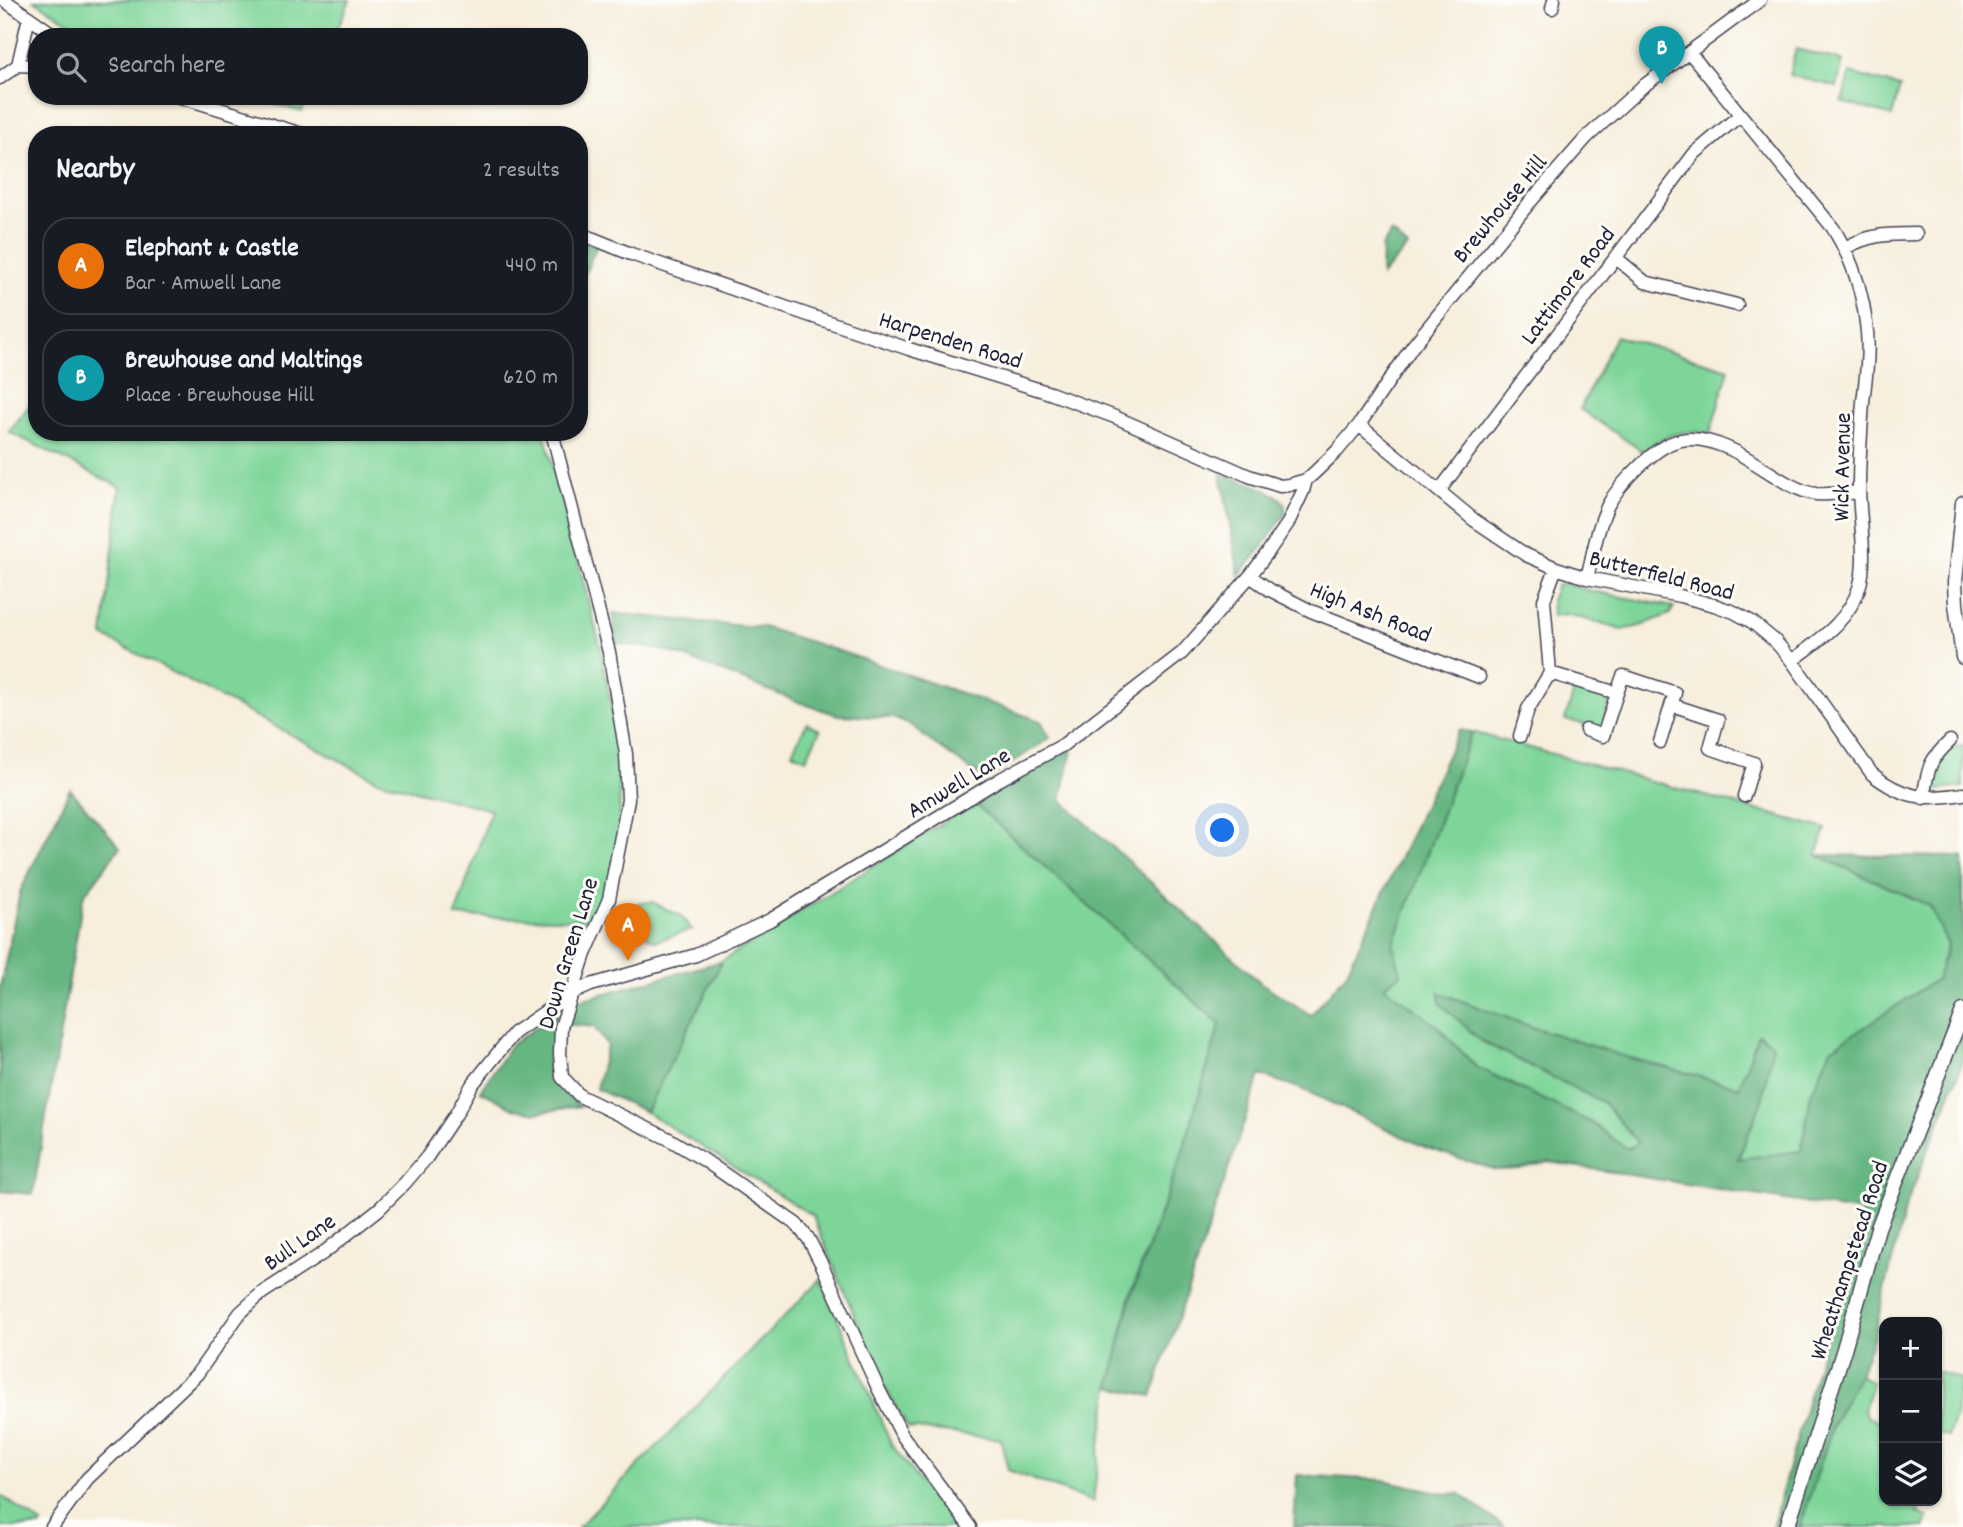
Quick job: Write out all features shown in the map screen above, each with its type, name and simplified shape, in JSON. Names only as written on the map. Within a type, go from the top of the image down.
[{"type":"main road","points":[[1963,503],[1955,582],[1963,657]]},
{"type":"main road","name":"Wheathampstead Road","points":[[1787,1527],[1844,1349],[1878,1228],[1963,1011]]},
{"type":"street","points":[[4,0],[44,28]]},
{"type":"street","name":"Brewhouse Hill","points":[[1306,480],[1337,451],[1359,425],[1412,347],[1568,158],[1602,122],[1628,99],[1760,0]]},
{"type":"street","points":[[18,65],[29,17]]},
{"type":"street","name":"Wick Avenue","points":[[1690,52],[1833,228],[1845,248],[1858,285],[1867,324],[1867,373],[1859,450],[1862,563],[1860,587],[1850,609],[1835,628],[1792,661]]},
{"type":"street","points":[[0,78],[18,65],[28,66]]},
{"type":"street","points":[[207,105],[275,126]]},
{"type":"street","name":"Lattimore Road","points":[[1439,491],[1694,154],[1740,115]]},
{"type":"street","points":[[1845,248],[1875,236],[1916,234]]},
{"type":"street","name":"Harpenden Road","points":[[588,237],[814,317],[1050,393],[1115,417],[1249,476],[1280,486]]},
{"type":"street","points":[[1615,257],[1645,282],[1737,305]]},
{"type":"street","name":"Butterfield Road","points":[[1359,425],[1474,520],[1526,555],[1587,578],[1679,596],[1734,612],[1752,622],[1775,641],[1792,661],[1872,774],[1907,795],[1923,797],[1963,794]]},
{"type":"street","points":[[1587,578],[1598,532],[1608,506],[1620,486],[1649,457],[1673,441],[1702,440],[1730,449],[1798,488],[1814,494],[1859,492]]},
{"type":"street","name":"Down Green Lane","points":[[554,441],[610,652],[628,774],[628,800],[609,899],[561,1027],[559,1054],[562,1077],[580,1096],[668,1139],[704,1160],[796,1224],[808,1238],[822,1265],[902,1435],[970,1527]]},
{"type":"street","points":[[1295,507],[1280,486],[1306,480]]},
{"type":"street","name":"Amwell Lane","points":[[571,995],[591,985],[696,955],[770,920],[990,785],[1063,745],[1182,653],[1251,576],[1286,526],[1306,480]]},
{"type":"street","points":[[1520,736],[1528,709],[1550,673],[1544,600],[1556,568]]},
{"type":"street","name":"High Ash Road","points":[[1251,576],[1270,590],[1311,611],[1479,677]]},
{"type":"street","points":[[1550,673],[1617,692]]},
{"type":"street","points":[[1586,730],[1603,736],[1623,676],[1675,692],[1660,742]]},
{"type":"street","points":[[1672,705],[1718,720],[1710,748],[1754,763],[1744,796]]},
{"type":"street","points":[[1923,797],[1929,764],[1950,741]]},
{"type":"street","name":"Bull Lane","points":[[52,1527],[87,1479],[197,1374],[240,1313],[262,1293],[322,1254],[379,1209],[405,1183],[427,1157],[472,1086],[513,1033],[571,995]]},
{"type":"green space","points":[[34,0],[350,0],[338,28],[76,28]]},
{"type":"green space","points":[[1796,49],[1843,61],[1837,87],[1789,75]]},
{"type":"green space","points":[[1850,73],[1900,87],[1892,116],[1842,102]]},
{"type":"green space","points":[[278,105],[305,105],[302,112]]},
{"type":"green space","points":[[1391,232],[1408,247],[1381,276],[1382,247]]},
{"type":"green space","points":[[588,242],[597,245],[588,266]]},
{"type":"green space","points":[[1616,336],[1729,369],[1710,434],[1674,434],[1642,451],[1580,409]]},
{"type":"green space","points":[[28,407],[28,441],[546,441],[600,645],[619,751],[620,834],[606,896],[593,920],[455,916],[491,810],[377,780],[103,636],[120,487],[9,432]]},
{"type":"green space","points":[[1221,474],[1265,489],[1280,498],[1285,506],[1285,514],[1262,548],[1239,575]]},
{"type":"green space","points":[[1562,583],[1674,607],[1670,614],[1622,630],[1571,615],[1552,616],[1551,600],[1557,585]]},
{"type":"green space","points":[[613,613],[763,627],[1041,721],[1050,738],[985,780],[913,726],[893,718],[838,715],[679,655],[615,643]]},
{"type":"green space","points":[[1576,685],[1611,695],[1602,726],[1565,720]]},
{"type":"green space","points":[[807,723],[820,730],[806,759],[792,752]]},
{"type":"green space","points":[[1459,730],[1472,732],[1393,945],[1401,974],[1384,986],[1437,1026],[1476,1067],[1592,1123],[1627,1149],[1638,1143],[1604,1103],[1481,1041],[1440,1003],[1440,993],[1529,1026],[1623,1056],[1739,1087],[1758,1034],[1773,1044],[1762,1100],[1738,1159],[1801,1151],[1811,1094],[1831,1049],[1937,979],[1948,945],[1930,906],[1817,855],[1963,857],[1963,1062],[1906,1206],[1872,1342],[1859,1375],[1834,1421],[1800,1527],[1772,1527],[1861,1212],[1549,1162],[1519,1169],[1496,1170],[1427,1148],[1302,1089],[1260,1075],[1152,1396],[1110,1387],[1131,1296],[1182,1154],[1220,1024],[974,803],[1073,746],[1061,800],[1261,983],[1311,1015],[1346,974]]},
{"type":"green space","points":[[1472,732],[1826,829],[1817,855],[1930,906],[1948,944],[1937,979],[1831,1050],[1811,1094],[1802,1151],[1738,1160],[1762,1100],[1773,1044],[1758,1034],[1740,1088],[1623,1057],[1440,993],[1481,1041],[1604,1103],[1638,1143],[1627,1149],[1592,1123],[1476,1067],[1437,1026],[1384,986],[1401,974],[1393,945]]},
{"type":"green space","points":[[1963,745],[1963,787],[1937,790],[1931,783],[1940,759]]},
{"type":"green space","points":[[70,789],[120,847],[83,897],[33,1194],[0,1191],[0,988],[20,892]]},
{"type":"green space","points":[[974,803],[1220,1024],[1182,1154],[1130,1296],[1110,1387],[1093,1502],[1008,1470],[1001,1439],[908,1428],[883,1384],[813,1216],[646,1112],[722,961]]},
{"type":"green space","points":[[652,902],[681,916],[692,930],[655,941],[631,927],[637,903]]},
{"type":"green space","points":[[722,961],[646,1112],[596,1089],[607,1045],[594,1027],[565,1024],[573,1002]]},
{"type":"green space","points":[[558,1012],[555,1072],[564,1091],[580,1106],[536,1113],[515,1109],[480,1091],[511,1045]]},
{"type":"green space","points":[[821,1279],[891,1444],[954,1527],[578,1527]]},
{"type":"green space","points":[[1942,1373],[1961,1379],[1955,1417],[1948,1437],[1942,1435]]},
{"type":"green space","points":[[1859,1375],[1872,1382],[1864,1411],[1867,1417],[1879,1422],[1879,1506],[1919,1506],[1917,1513],[1928,1517],[1925,1527],[1800,1527],[1834,1421]]},
{"type":"green space","points":[[1297,1475],[1383,1480],[1448,1494],[1459,1493],[1504,1527],[1294,1527]]},
{"type":"green space","points":[[0,1495],[42,1524],[40,1527],[0,1527]]},
{"type":"place","name":"Brewhouse and Maltings","points":[[1662,84]]},
{"type":"place","name":"Elephant & Castle","points":[[628,961]]}]
